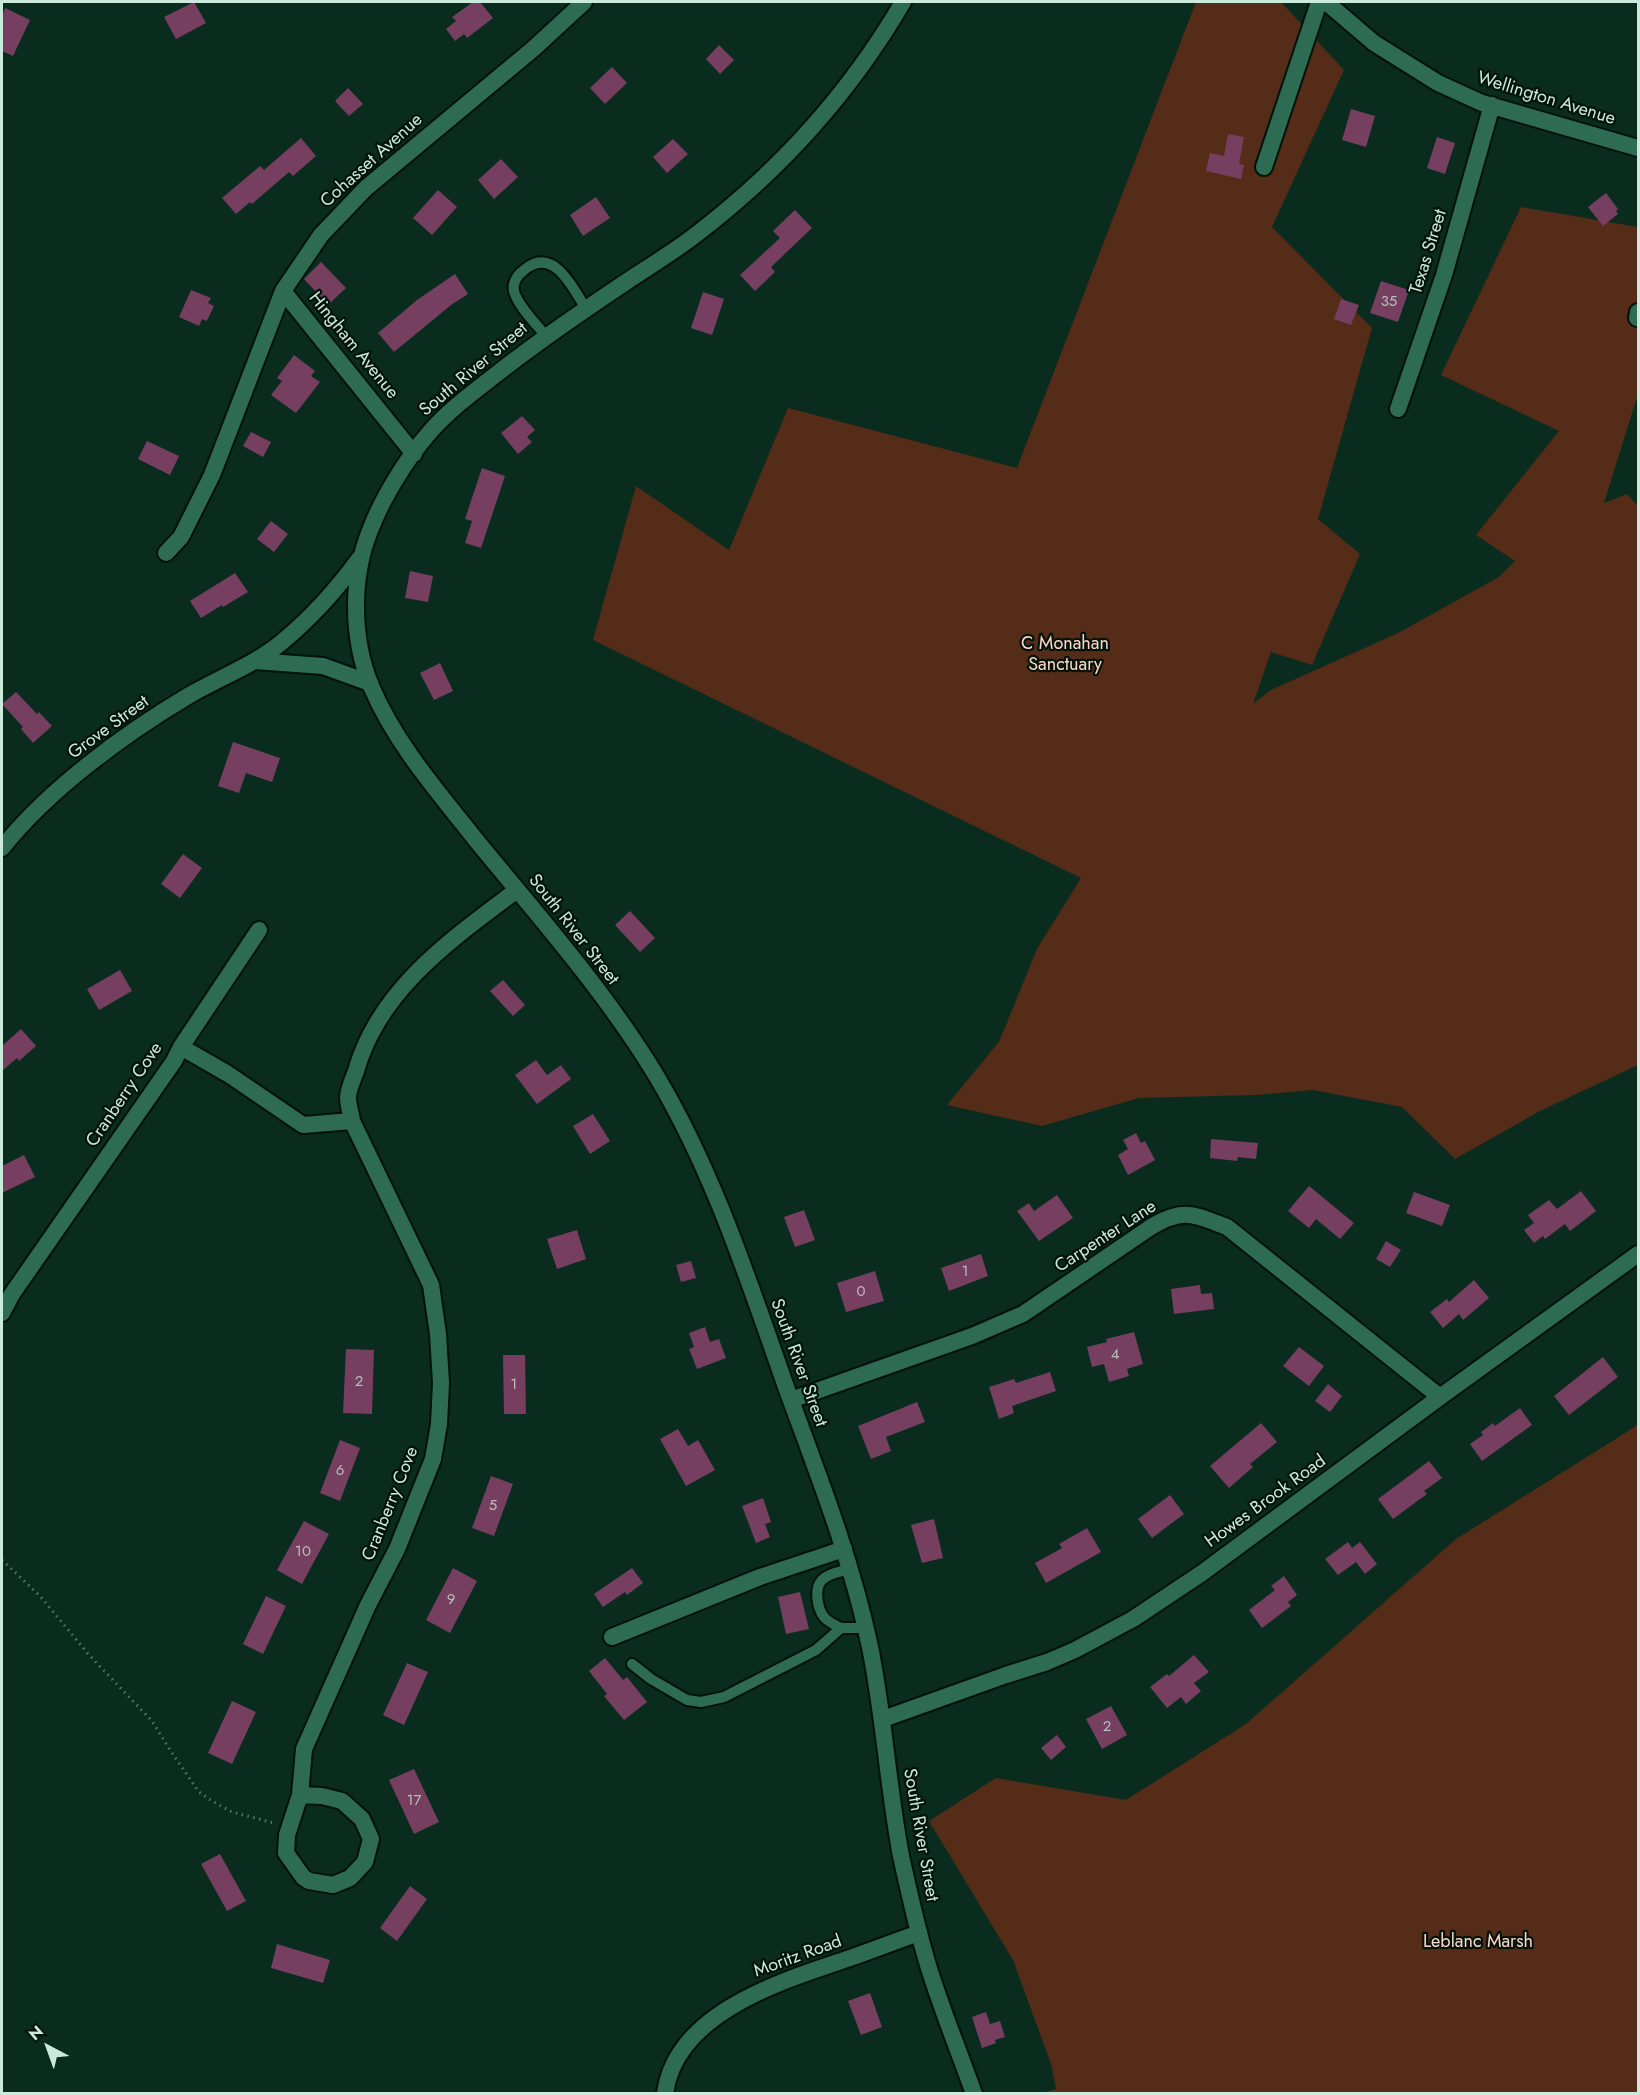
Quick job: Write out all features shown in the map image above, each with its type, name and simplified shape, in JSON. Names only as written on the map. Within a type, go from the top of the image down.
[{"type":"street","name":"Cohasset Avenue","points":[[166,553],[181,537],[212,475],[283,291],[321,235],[366,189],[533,49],[584,2]]},
{"type":"street","name":"South River Street","points":[[903,2],[874,48],[822,115],[789,153],[759,182],[691,239],[546,336],[457,406],[429,432],[390,490],[373,521],[359,559],[356,596],[360,648],[370,683],[389,723],[422,771],[627,1030],[658,1079],[702,1164],[791,1400],[844,1549],[865,1628],[883,1719],[892,1799],[919,1933],[928,1968],[974,2094]]},
{"type":"street","points":[[1264,167],[1319,2]]},
{"type":"street","name":"Wellington Avenue","points":[[1326,2],[1374,43],[1438,83],[1482,103],[1638,148]]},
{"type":"street","name":"Texas Street","points":[[1398,409],[1444,275],[1492,105]]},
{"type":"street","name":"Hingham Avenue","points":[[283,291],[414,453]]},
{"type":"street","name":"Grove Street","points":[[2,848],[32,813],[115,745],[188,696],[255,661],[281,643],[345,578],[359,559]]},
{"type":"street","points":[[255,661],[323,666],[370,683]]},
{"type":"street","name":"Cranberry Cove","points":[[300,1795],[322,1796],[342,1801],[362,1819],[371,1839],[365,1862],[350,1878],[333,1885],[309,1881],[303,1877],[286,1854],[289,1827],[300,1795],[304,1749],[368,1605],[397,1549],[433,1459],[439,1424],[440,1364],[431,1285],[352,1120],[348,1097],[368,1038],[399,990],[433,955],[517,890]]},
{"type":"street","name":"Cranberry Cove","points":[[2,1313],[12,1294],[174,1061],[259,930]]},
{"type":"street","name":"Cranberry Cove","points":[[181,1047],[228,1074],[303,1125],[352,1120]]},
{"type":"street","name":"Carpenter Lane","points":[[791,1400],[972,1336],[1023,1314],[1168,1217],[1185,1215],[1201,1216],[1227,1227],[1440,1397]]},
{"type":"street","name":"Howes Brook Road","points":[[883,1719],[1047,1662],[1133,1619],[1202,1573],[1638,1254]]},
{"type":"street","points":[[612,1637],[760,1577],[844,1549]]},
{"type":"street","name":"Moritz Road","points":[[666,2094],[676,2057],[689,2041],[730,2008],[782,1981],[919,1933]]},
{"type":"lane","points":[[546,336],[513,290],[514,282],[522,271],[536,263],[549,263],[559,269],[586,309]]},
{"type":"lane","points":[[849,1569],[828,1575],[820,1582],[817,1593],[818,1602],[823,1616],[840,1628],[865,1628]]},
{"type":"lane","points":[[632,1664],[651,1679],[687,1700],[701,1702],[723,1697],[816,1650],[840,1628]]},
{"type":"path","points":[[2,1560],[40,1596],[89,1654],[152,1721],[199,1792],[232,1812],[289,1827]]},
{"type":"green space","name":"C Monahan Sanctuary","points":[[1196,2],[1281,2],[1344,70],[1272,227],[1372,328],[1318,519],[1360,554],[1312,665],[1271,652],[1253,704],[1271,690],[1398,633],[1499,577],[1515,561],[1476,535],[1559,431],[1441,375],[1521,207],[1638,227],[1638,394],[1604,503],[1627,494],[1638,506],[1638,1065],[1540,1111],[1455,1159],[1402,1107],[1313,1090],[1256,1095],[1139,1098],[1042,1126],[947,1105],[999,1042],[1037,949],[1081,878],[593,640],[636,486],[729,550],[788,408],[1017,468]]},
{"type":"green space","name":"Leblanc Marsh","points":[[1638,1425],[1638,2093],[1042,2093],[1056,2089],[1051,2064],[1013,1960],[929,1821],[996,1778],[1126,1800],[1246,1724],[1456,1539]]},
{"type":"building","points":[[194,2],[206,23],[176,39],[164,17]]},
{"type":"building","points":[[473,2],[480,2],[493,18],[467,38],[464,34],[455,41],[446,29],[456,21],[452,17]]},
{"type":"building","points":[[5,8],[30,20],[13,56],[2,51],[2,17]]},
{"type":"building","points":[[719,45],[734,60],[720,74],[706,59]]},
{"type":"building","points":[[612,67],[627,83],[605,104],[590,88]]},
{"type":"building","points":[[348,88],[363,104],[349,116],[335,101]]},
{"type":"building","points":[[1351,109],[1375,116],[1366,147],[1342,140]]},
{"type":"building","points":[[1228,134],[1244,137],[1239,164],[1244,165],[1241,179],[1206,171],[1210,153],[1224,156]]},
{"type":"building","points":[[1437,137],[1455,143],[1445,174],[1427,168]]},
{"type":"building","points":[[301,138],[316,156],[293,176],[289,172],[252,204],[250,202],[236,214],[222,198],[260,166],[264,170]]},
{"type":"building","points":[[673,139],[688,154],[667,173],[653,157]]},
{"type":"building","points":[[501,159],[518,177],[494,199],[478,180]]},
{"type":"building","points":[[438,190],[457,207],[432,235],[413,218]]},
{"type":"building","points":[[1606,193],[1618,209],[1616,211],[1618,214],[1603,226],[1588,207]]},
{"type":"building","points":[[596,197],[610,218],[583,236],[570,215]]},
{"type":"building","points":[[795,210],[812,228],[771,267],[775,272],[755,291],[740,275],[780,238],[773,231]]},
{"type":"building","points":[[321,262],[346,288],[328,305],[304,279]]},
{"type":"building","points":[[455,274],[468,294],[451,305],[394,352],[378,333],[417,300]]},
{"type":"building","points":[[1381,281],[1409,290],[1398,322],[1370,313]]},
{"type":"building","points":[[191,290],[211,298],[208,303],[214,306],[207,321],[202,319],[199,326],[179,317]]},
{"type":"building","points":[[703,292],[724,299],[712,335],[691,328]]},
{"type":"building","points":[[1341,299],[1359,305],[1351,325],[1334,319]]},
{"type":"building","points":[[294,355],[315,371],[311,376],[320,382],[296,413],[271,395],[282,381],[277,378]]},
{"type":"building","points":[[522,416],[535,430],[527,437],[532,442],[518,454],[501,433]]},
{"type":"building","points":[[251,432],[271,442],[263,457],[243,446]]},
{"type":"building","points":[[147,441],[179,456],[170,475],[138,459]]},
{"type":"building","points":[[482,468],[505,476],[481,548],[465,543],[472,521],[465,519]]},
{"type":"building","points":[[271,521],[288,534],[274,552],[257,539]]},
{"type":"building","points":[[410,571],[433,576],[428,602],[405,598]]},
{"type":"building","points":[[235,573],[248,592],[201,618],[190,601]]},
{"type":"building","points":[[440,663],[453,691],[434,700],[420,673]]},
{"type":"building","points":[[16,692],[52,726],[33,743],[21,729],[23,727],[2,704]]},
{"type":"building","points":[[233,742],[280,758],[272,782],[246,773],[239,793],[218,786]]},
{"type":"building","points":[[183,854],[202,868],[180,898],[161,884]]},
{"type":"building","points":[[630,911],[655,938],[640,952],[615,925]]},
{"type":"building","points":[[120,970],[132,991],[99,1010],[87,989]]},
{"type":"building","points":[[503,980],[525,1005],[513,1016],[490,991]]},
{"type":"building","points":[[21,1029],[36,1046],[19,1061],[17,1058],[2,1071],[2,1046]]},
{"type":"building","points":[[536,1060],[547,1075],[561,1065],[571,1079],[537,1104],[515,1075]]},
{"type":"building","points":[[593,1114],[610,1141],[590,1154],[573,1126]]},
{"type":"building","points":[[1136,1133],[1141,1143],[1145,1141],[1155,1160],[1128,1175],[1118,1155],[1128,1149],[1123,1140]]},
{"type":"building","points":[[1211,1139],[1258,1143],[1256,1159],[1238,1157],[1237,1161],[1210,1158]]},
{"type":"building","points":[[24,1155],[35,1177],[2,1193],[2,1166]]},
{"type":"building","points":[[1309,1186],[1354,1223],[1340,1239],[1316,1219],[1309,1228],[1288,1211]]},
{"type":"building","points":[[1581,1191],[1596,1211],[1570,1231],[1565,1224],[1545,1239],[1543,1236],[1534,1243],[1524,1230],[1534,1223],[1528,1215],[1549,1200],[1557,1209]]},
{"type":"building","points":[[1414,1192],[1450,1205],[1442,1226],[1406,1213]]},
{"type":"building","points":[[1057,1195],[1073,1218],[1039,1241],[1017,1211],[1029,1203],[1034,1211]]},
{"type":"building","points":[[804,1210],[815,1240],[795,1247],[784,1217]]},
{"type":"building","points":[[577,1230],[586,1259],[557,1269],[547,1239]]},
{"type":"building","points":[[1386,1241],[1401,1250],[1390,1267],[1376,1259]]},
{"type":"building","points":[[981,1254],[988,1276],[949,1291],[941,1268]]},
{"type":"building","points":[[691,1261],[696,1278],[681,1282],[676,1265]]},
{"type":"building","points":[[875,1271],[884,1301],[846,1312],[837,1283]]},
{"type":"building","points":[[1474,1280],[1489,1298],[1463,1320],[1459,1314],[1443,1328],[1430,1312],[1447,1299],[1449,1302]]},
{"type":"building","points":[[1200,1285],[1201,1294],[1212,1293],[1214,1309],[1174,1314],[1171,1289]]},
{"type":"building","points":[[705,1327],[710,1342],[719,1339],[726,1358],[697,1369],[689,1349],[694,1347],[689,1333]]},
{"type":"building","points":[[1134,1332],[1143,1364],[1127,1369],[1129,1376],[1109,1382],[1104,1364],[1092,1367],[1087,1347],[1107,1342],[1106,1339]]},
{"type":"building","points":[[1299,1347],[1324,1366],[1309,1386],[1283,1366]]},
{"type":"building","points":[[346,1349],[374,1350],[372,1414],[343,1413]]},
{"type":"building","points":[[503,1355],[525,1355],[526,1414],[504,1414]]},
{"type":"building","points":[[1603,1357],[1618,1377],[1569,1415],[1554,1396]]},
{"type":"building","points":[[1050,1372],[1056,1391],[1012,1406],[1014,1413],[999,1419],[989,1387],[1014,1379],[1016,1383]]},
{"type":"building","points":[[1328,1384],[1342,1396],[1330,1412],[1315,1401]]},
{"type":"building","points":[[917,1402],[925,1422],[886,1437],[891,1451],[871,1459],[858,1426]]},
{"type":"building","points":[[1520,1408],[1532,1425],[1482,1461],[1470,1444],[1483,1435],[1481,1432],[1493,1423],[1495,1426]]},
{"type":"building","points":[[1261,1423],[1277,1442],[1250,1464],[1253,1467],[1229,1488],[1210,1466]]},
{"type":"building","points":[[678,1429],[688,1446],[698,1440],[715,1470],[686,1486],[660,1439]]},
{"type":"building","points":[[340,1440],[360,1448],[340,1501],[320,1493]]},
{"type":"building","points":[[1429,1461],[1442,1478],[1424,1491],[1427,1494],[1393,1519],[1378,1499]]},
{"type":"building","points":[[491,1476],[513,1484],[494,1536],[472,1528]]},
{"type":"building","points":[[1170,1495],[1184,1514],[1152,1538],[1138,1519]]},
{"type":"building","points":[[763,1498],[771,1522],[765,1524],[770,1537],[756,1543],[742,1506]]},
{"type":"building","points":[[934,1519],[943,1558],[922,1563],[911,1525]]},
{"type":"building","points":[[304,1521],[329,1534],[302,1584],[277,1570]]},
{"type":"building","points":[[1087,1528],[1101,1552],[1046,1583],[1035,1563],[1062,1548],[1059,1544]]},
{"type":"building","points":[[1348,1542],[1352,1548],[1360,1542],[1377,1564],[1365,1574],[1356,1562],[1338,1575],[1325,1559]]},
{"type":"building","points":[[453,1568],[477,1581],[450,1633],[426,1620]]},
{"type":"building","points":[[632,1568],[643,1583],[627,1595],[625,1592],[603,1607],[594,1594]]},
{"type":"building","points":[[1284,1576],[1297,1595],[1288,1602],[1291,1606],[1262,1628],[1249,1610],[1275,1590],[1271,1586]]},
{"type":"building","points":[[800,1592],[809,1629],[786,1634],[778,1597]]},
{"type":"building","points":[[266,1596],[286,1606],[263,1654],[243,1644]]},
{"type":"building","points":[[1194,1655],[1209,1672],[1194,1683],[1201,1691],[1186,1704],[1181,1697],[1167,1708],[1150,1687],[1167,1674],[1169,1676]]},
{"type":"building","points":[[605,1658],[623,1680],[627,1677],[647,1702],[624,1720],[604,1696],[607,1694],[589,1671]]},
{"type":"building","points":[[407,1663],[428,1672],[404,1725],[383,1715]]},
{"type":"building","points":[[232,1701],[256,1712],[232,1764],[208,1753]]},
{"type":"building","points":[[1111,1706],[1127,1735],[1102,1749],[1086,1719]]},
{"type":"building","points":[[1057,1735],[1066,1747],[1051,1760],[1041,1748]]},
{"type":"building","points":[[414,1769],[439,1822],[414,1834],[389,1780]]},
{"type":"building","points":[[220,1854],[246,1901],[227,1911],[201,1864]]},
{"type":"building","points":[[410,1886],[427,1899],[397,1941],[380,1928]]},
{"type":"building","points":[[277,1944],[330,1960],[323,1983],[271,1968]]},
{"type":"building","points":[[870,1993],[882,2027],[861,2035],[848,2001]]},
{"type":"building","points":[[986,2012],[990,2024],[1000,2021],[1005,2037],[982,2048],[972,2017]]}]
